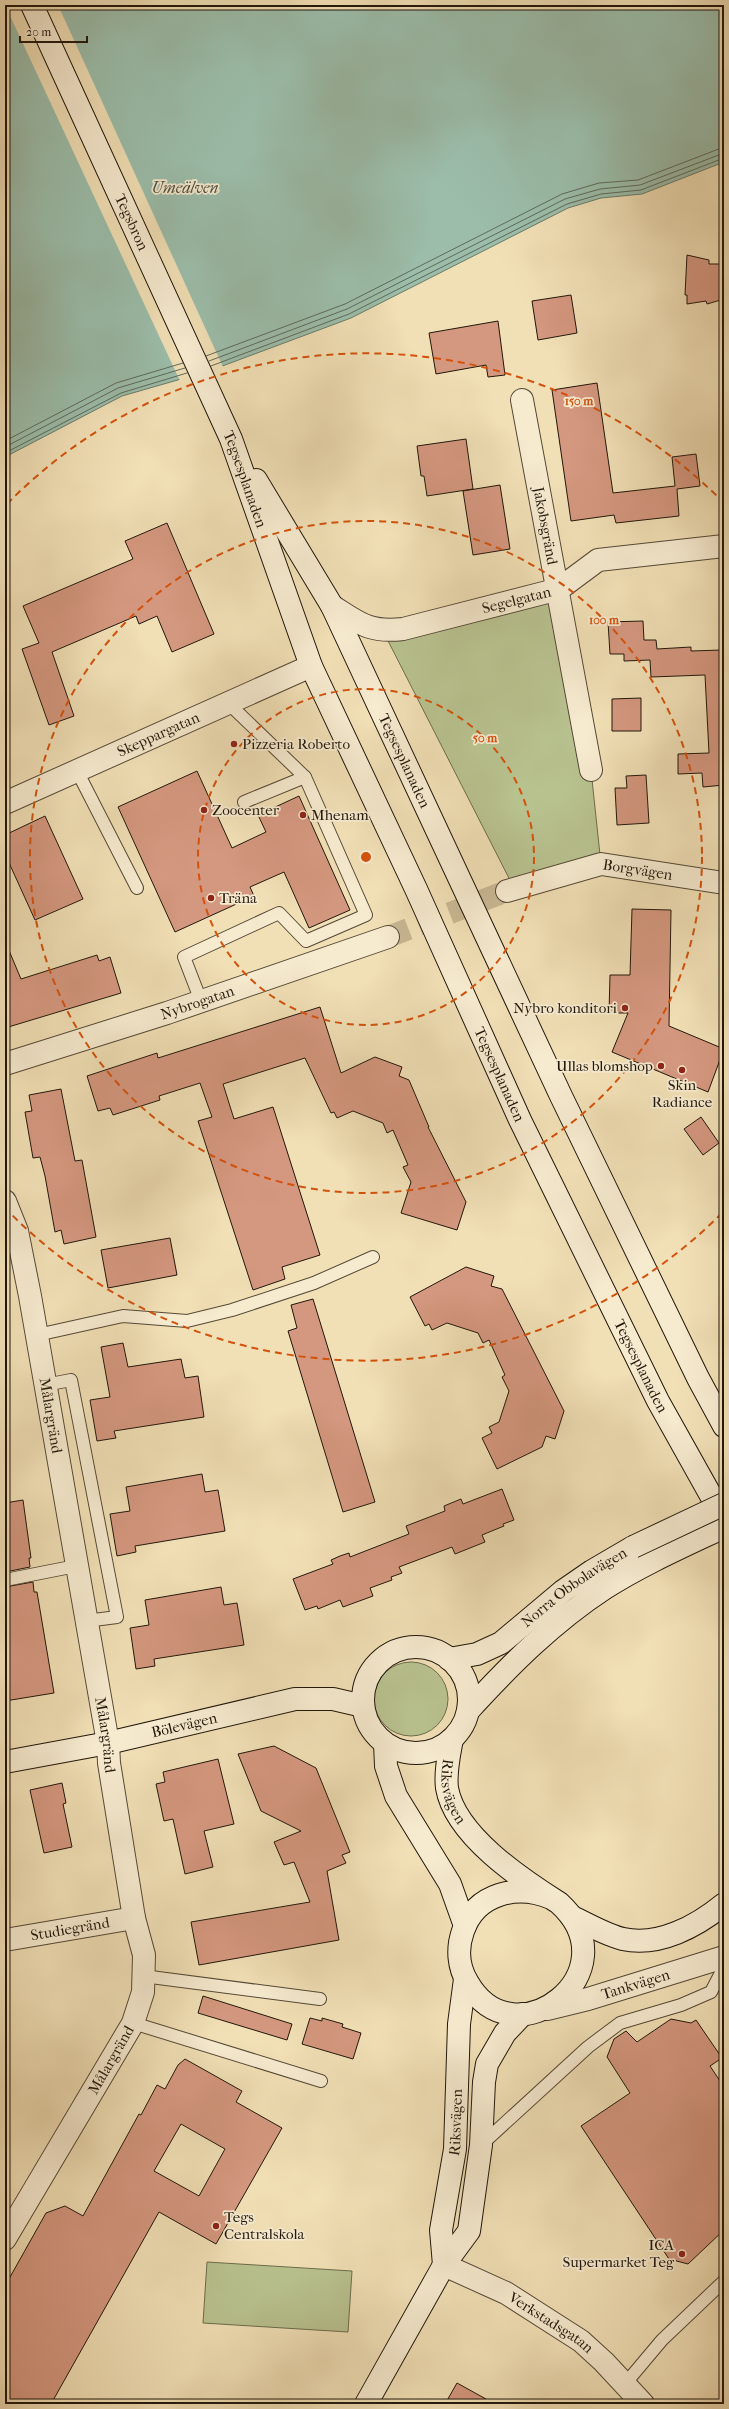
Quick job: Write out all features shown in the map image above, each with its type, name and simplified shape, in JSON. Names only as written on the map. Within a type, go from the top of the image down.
[{"type":"street","name":"Tegsbron","points":[[32,5],[231,439]]},
{"type":"street","name":"Jakobsgränd","points":[[522,400],[559,589],[591,770]]},
{"type":"street","name":"Tegsesplanaden","points":[[231,439],[332,606],[561,1096],[698,1378],[724,1426]]},
{"type":"street","name":"Tegsesplanaden","points":[[231,439],[311,666],[416,889],[524,1127],[658,1401],[724,1519]]},
{"type":"street","name":"Segelgatan","points":[[332,606],[357,621],[383,631],[403,628],[559,589],[598,560],[724,546]]},
{"type":"street","name":"Skeppargatan","points":[[5,803],[311,666]]},
{"type":"street","name":"Borgvägen","points":[[507,891],[601,864],[724,883]]},
{"type":"street","name":"Nybrogatan","points":[[5,1064],[201,1001],[388,937]]},
{"type":"street","name":"Målargränd","points":[[5,1201],[17,1231],[37,1335],[108,1744],[108,1763],[134,1918],[144,1956],[143,1992],[133,2023],[5,2239]]},
{"type":"street","name":"Norra Obbolavägen","points":[[449,1659],[477,1654],[501,1643],[563,1591],[592,1571],[633,1547],[724,1504]]},
{"type":"street","name":"Norra Obbolavägen","points":[[468,1711],[516,1660],[551,1628],[606,1588],[646,1565],[724,1527]]},
{"type":"street","points":[[420,1647],[435,1651],[449,1659],[464,1677],[468,1693],[468,1711],[465,1721],[452,1739],[440,1748],[412,1754],[385,1744],[374,1734],[366,1721],[362,1706],[363,1690],[368,1676],[378,1663],[390,1654],[405,1648],[420,1647]]},
{"type":"street","name":"Bölevägen","points":[[5,1762],[108,1744],[295,1699],[333,1699],[362,1706]]},
{"type":"street","name":"Riksvägen","points":[[452,1739],[447,1776],[447,1788],[454,1808],[476,1838],[500,1863],[551,1898],[572,1917],[580,1933],[583,1950],[581,1968],[574,1984],[567,1994],[547,2009],[523,2014],[499,2010],[489,2005],[471,1989],[465,1979],[459,1958],[461,1936],[465,1926],[480,1906],[502,1893],[526,1890],[551,1898]]},
{"type":"street","points":[[385,1744],[386,1766],[396,1796],[450,1884],[465,1926]]},
{"type":"street","points":[[572,1917],[623,1939],[643,1941],[661,1938],[684,1930],[712,1914],[724,1904]]},
{"type":"street","name":"Studiegränd","points":[[5,1940],[134,1918]]},
{"type":"street","name":"Tankvägen","points":[[547,2009],[588,1999],[724,1957]]},
{"type":"street","name":"Riksvägen","points":[[444,2265],[441,2230],[455,2149],[459,2024],[465,1979]]},
{"type":"street","name":"Riksvägen","points":[[366,2404],[444,2265],[469,2231],[481,2145],[484,2082],[487,2064],[494,2049],[505,2033],[523,2014]]},
{"type":"street","name":"Verkstadsgatan","points":[[444,2265],[506,2293],[574,2337],[604,2362],[634,2397]]},
{"type":"lane","points":[[201,1001],[184,957],[279,913],[306,941],[366,915],[305,777],[228,703]]},
{"type":"lane","points":[[77,771],[137,888]]},
{"type":"lane","points":[[244,802],[305,777]]},
{"type":"lane","points":[[37,1335],[123,1316],[187,1321],[232,1310],[314,1283],[373,1257]]},
{"type":"lane","points":[[46,1385],[71,1380],[117,1617],[86,1621]]},
{"type":"lane","points":[[5,1580],[76,1566]]},
{"type":"lane","points":[[481,2145],[588,2047],[614,2027],[620,2023],[681,2005],[711,1992],[724,1966]]},
{"type":"lane","points":[[143,1976],[320,1999]]},
{"type":"lane","points":[[133,2023],[322,2081]]},
{"type":"lane","points":[[634,2397],[662,2340],[724,2280]]},
{"type":"green space","points":[[559,589],[591,770],[601,864],[514,888],[383,631]]},
{"type":"green space","points":[[404,1662],[418,1662],[432,1668],[442,1678],[448,1692],[448,1706],[442,1720],[432,1730],[418,1736],[404,1736],[390,1730],[380,1720],[374,1706],[374,1692],[380,1678],[390,1668]]},
{"type":"green space","points":[[207,2262],[352,2271],[348,2332],[203,2323]]},
{"type":"water","name":"Umeälven","points":[[5,5],[724,5],[724,162],[642,194],[601,198],[568,208],[351,318],[209,371],[122,396],[5,457]]},
{"type":"pier","points":[[5,5],[58,5],[223,367],[180,381]]},
{"type":"building","points":[[687,255],[709,260],[709,264],[724,264],[724,299],[707,304],[706,301],[687,304],[687,295],[685,295]]},
{"type":"building","points":[[571,295],[577,333],[538,340],[532,301]]},
{"type":"building","points":[[498,321],[505,375],[488,377],[486,365],[436,374],[429,333]]},
{"type":"building","points":[[597,383],[613,493],[675,486],[672,457],[696,454],[700,486],[677,489],[679,516],[616,523],[614,515],[571,521],[552,390]]},
{"type":"building","points":[[466,439],[473,489],[427,496],[424,476],[421,476],[417,446]]},
{"type":"building","points":[[500,485],[510,549],[473,555],[463,491]]},
{"type":"building","points":[[167,523],[214,634],[172,652],[157,616],[139,624],[136,616],[52,652],[74,716],[49,725],[22,649],[39,643],[23,606],[133,559],[125,541]]},
{"type":"building","points":[[643,621],[644,640],[656,640],[657,649],[691,647],[691,651],[722,650],[724,785],[703,787],[702,773],[678,774],[678,754],[709,753],[705,675],[651,677],[650,660],[624,661],[624,654],[610,654],[608,622]]},
{"type":"building","points":[[641,698],[641,731],[612,731],[612,699]]},
{"type":"building","points":[[197,771],[232,848],[266,832],[258,815],[299,796],[350,910],[309,928],[284,872],[250,887],[254,896],[175,932],[118,807]]},
{"type":"building","points":[[646,775],[649,823],[617,825],[615,788],[627,788],[626,776]]},
{"type":"building","points":[[45,816],[83,899],[35,920],[5,854],[5,835]]},
{"type":"building","points":[[632,909],[671,910],[669,1026],[724,1049],[708,1092],[612,1052],[628,1013],[609,1013],[610,975],[630,975]]},
{"type":"building","points":[[5,941],[21,979],[97,955],[99,961],[110,957],[121,993],[5,1028]]},
{"type":"building","points":[[320,1007],[341,1073],[375,1057],[402,1067],[399,1076],[409,1080],[428,1127],[466,1202],[457,1230],[401,1213],[411,1182],[403,1167],[408,1165],[393,1130],[387,1133],[383,1123],[353,1111],[337,1118],[334,1112],[331,1113],[305,1058],[223,1084],[234,1119],[273,1107],[320,1255],[282,1267],[285,1279],[253,1290],[198,1121],[212,1117],[200,1083],[159,1096],[160,1100],[113,1115],[110,1108],[98,1111],[87,1076],[157,1053],[158,1058]]},
{"type":"building","points":[[61,1089],[75,1161],[82,1160],[96,1237],[64,1244],[61,1230],[55,1232],[40,1157],[33,1158],[25,1112],[32,1111],[29,1095]]},
{"type":"building","points":[[701,1117],[719,1143],[703,1155],[684,1129]]},
{"type":"building","points":[[170,1238],[177,1275],[108,1288],[101,1250]]},
{"type":"building","points":[[466,1267],[494,1276],[491,1286],[502,1289],[564,1411],[555,1439],[546,1436],[542,1447],[497,1469],[482,1438],[492,1433],[489,1427],[499,1422],[509,1391],[502,1377],[505,1375],[489,1340],[483,1343],[478,1333],[447,1323],[432,1330],[429,1324],[425,1326],[410,1297]]},
{"type":"building","points":[[313,1299],[375,1502],[343,1512],[288,1331],[297,1328],[291,1305]]},
{"type":"building","points":[[123,1343],[128,1367],[181,1359],[185,1378],[198,1376],[204,1417],[114,1431],[116,1438],[97,1441],[90,1400],[110,1397],[101,1347]]},
{"type":"building","points":[[202,1474],[205,1492],[218,1490],[225,1531],[135,1546],[136,1552],[117,1556],[110,1514],[130,1511],[126,1487]]},
{"type":"building","points":[[502,1489],[514,1520],[482,1535],[485,1542],[455,1554],[452,1547],[399,1567],[402,1573],[391,1577],[392,1580],[370,1588],[373,1596],[343,1607],[340,1600],[318,1609],[317,1606],[305,1610],[293,1579],[333,1564],[331,1560],[340,1556],[349,1553],[350,1557],[409,1534],[406,1526],[445,1511],[444,1506],[461,1499],[463,1504]]},
{"type":"building","points":[[23,1500],[31,1558],[29,1558],[30,1567],[5,1572],[5,1503]]},
{"type":"building","points":[[33,1582],[34,1592],[37,1592],[54,1693],[5,1701],[5,1587]]},
{"type":"building","points":[[221,1587],[224,1605],[237,1603],[244,1645],[154,1659],[155,1666],[136,1669],[130,1628],[149,1625],[145,1600]]},
{"type":"building","points":[[274,1746],[316,1768],[350,1852],[342,1855],[346,1863],[327,1871],[339,1940],[199,1965],[191,1922],[310,1902],[294,1862],[284,1865],[274,1842],[301,1831],[261,1811],[238,1754]]},
{"type":"building","points":[[218,1759],[234,1824],[204,1831],[213,1867],[185,1874],[173,1819],[164,1821],[156,1784],[165,1782],[163,1772]]},
{"type":"building","points":[[62,1783],[66,1803],[63,1804],[72,1847],[44,1853],[30,1790]]},
{"type":"building","points":[[203,1996],[292,2024],[287,2040],[198,2013]]},
{"type":"building","points":[[310,2018],[322,2021],[322,2018],[343,2024],[342,2027],[361,2033],[353,2059],[302,2044]]},
{"type":"building","points":[[671,2019],[691,2023],[696,2020],[722,2058],[710,2066],[724,2087],[724,2230],[688,2264],[669,2259],[581,2126],[630,2093],[607,2057],[614,2039],[626,2031],[637,2042]]},
{"type":"building","points":[[185,2059],[242,2091],[236,2102],[282,2128],[216,2244],[159,2212],[51,2404],[5,2404],[5,2304],[9,2303],[5,2286],[46,2213],[65,2206],[83,2216],[139,2114],[141,2115],[157,2085],[165,2089],[178,2065]],"holes":[[[181,2124],[225,2149],[199,2196],[154,2171]]]},
{"type":"building","points":[[457,2383],[495,2404],[445,2404]]},
{"type":"tunnel","points":[[388,937],[507,891]]},
{"type":"place","name":"Pizzeria Roberto","points":[[234,744]]},
{"type":"place","name":"Zoocenter","points":[[204,810]]},
{"type":"place","name":"Mhenam","points":[[303,815]]},
{"type":"place","name":"Träna","points":[[211,898]]},
{"type":"place","name":"Nybro konditori","points":[[625,1008]]},
{"type":"place","name":"Ullas blomshop","points":[[661,1066]]},
{"type":"place","name":"Skin Radiance","points":[[682,1070]]},
{"type":"place","name":"Tegs Centralskola","points":[[216,2226]]},
{"type":"place","name":"ICA Supermarket Teg","points":[[682,2254]]}]
